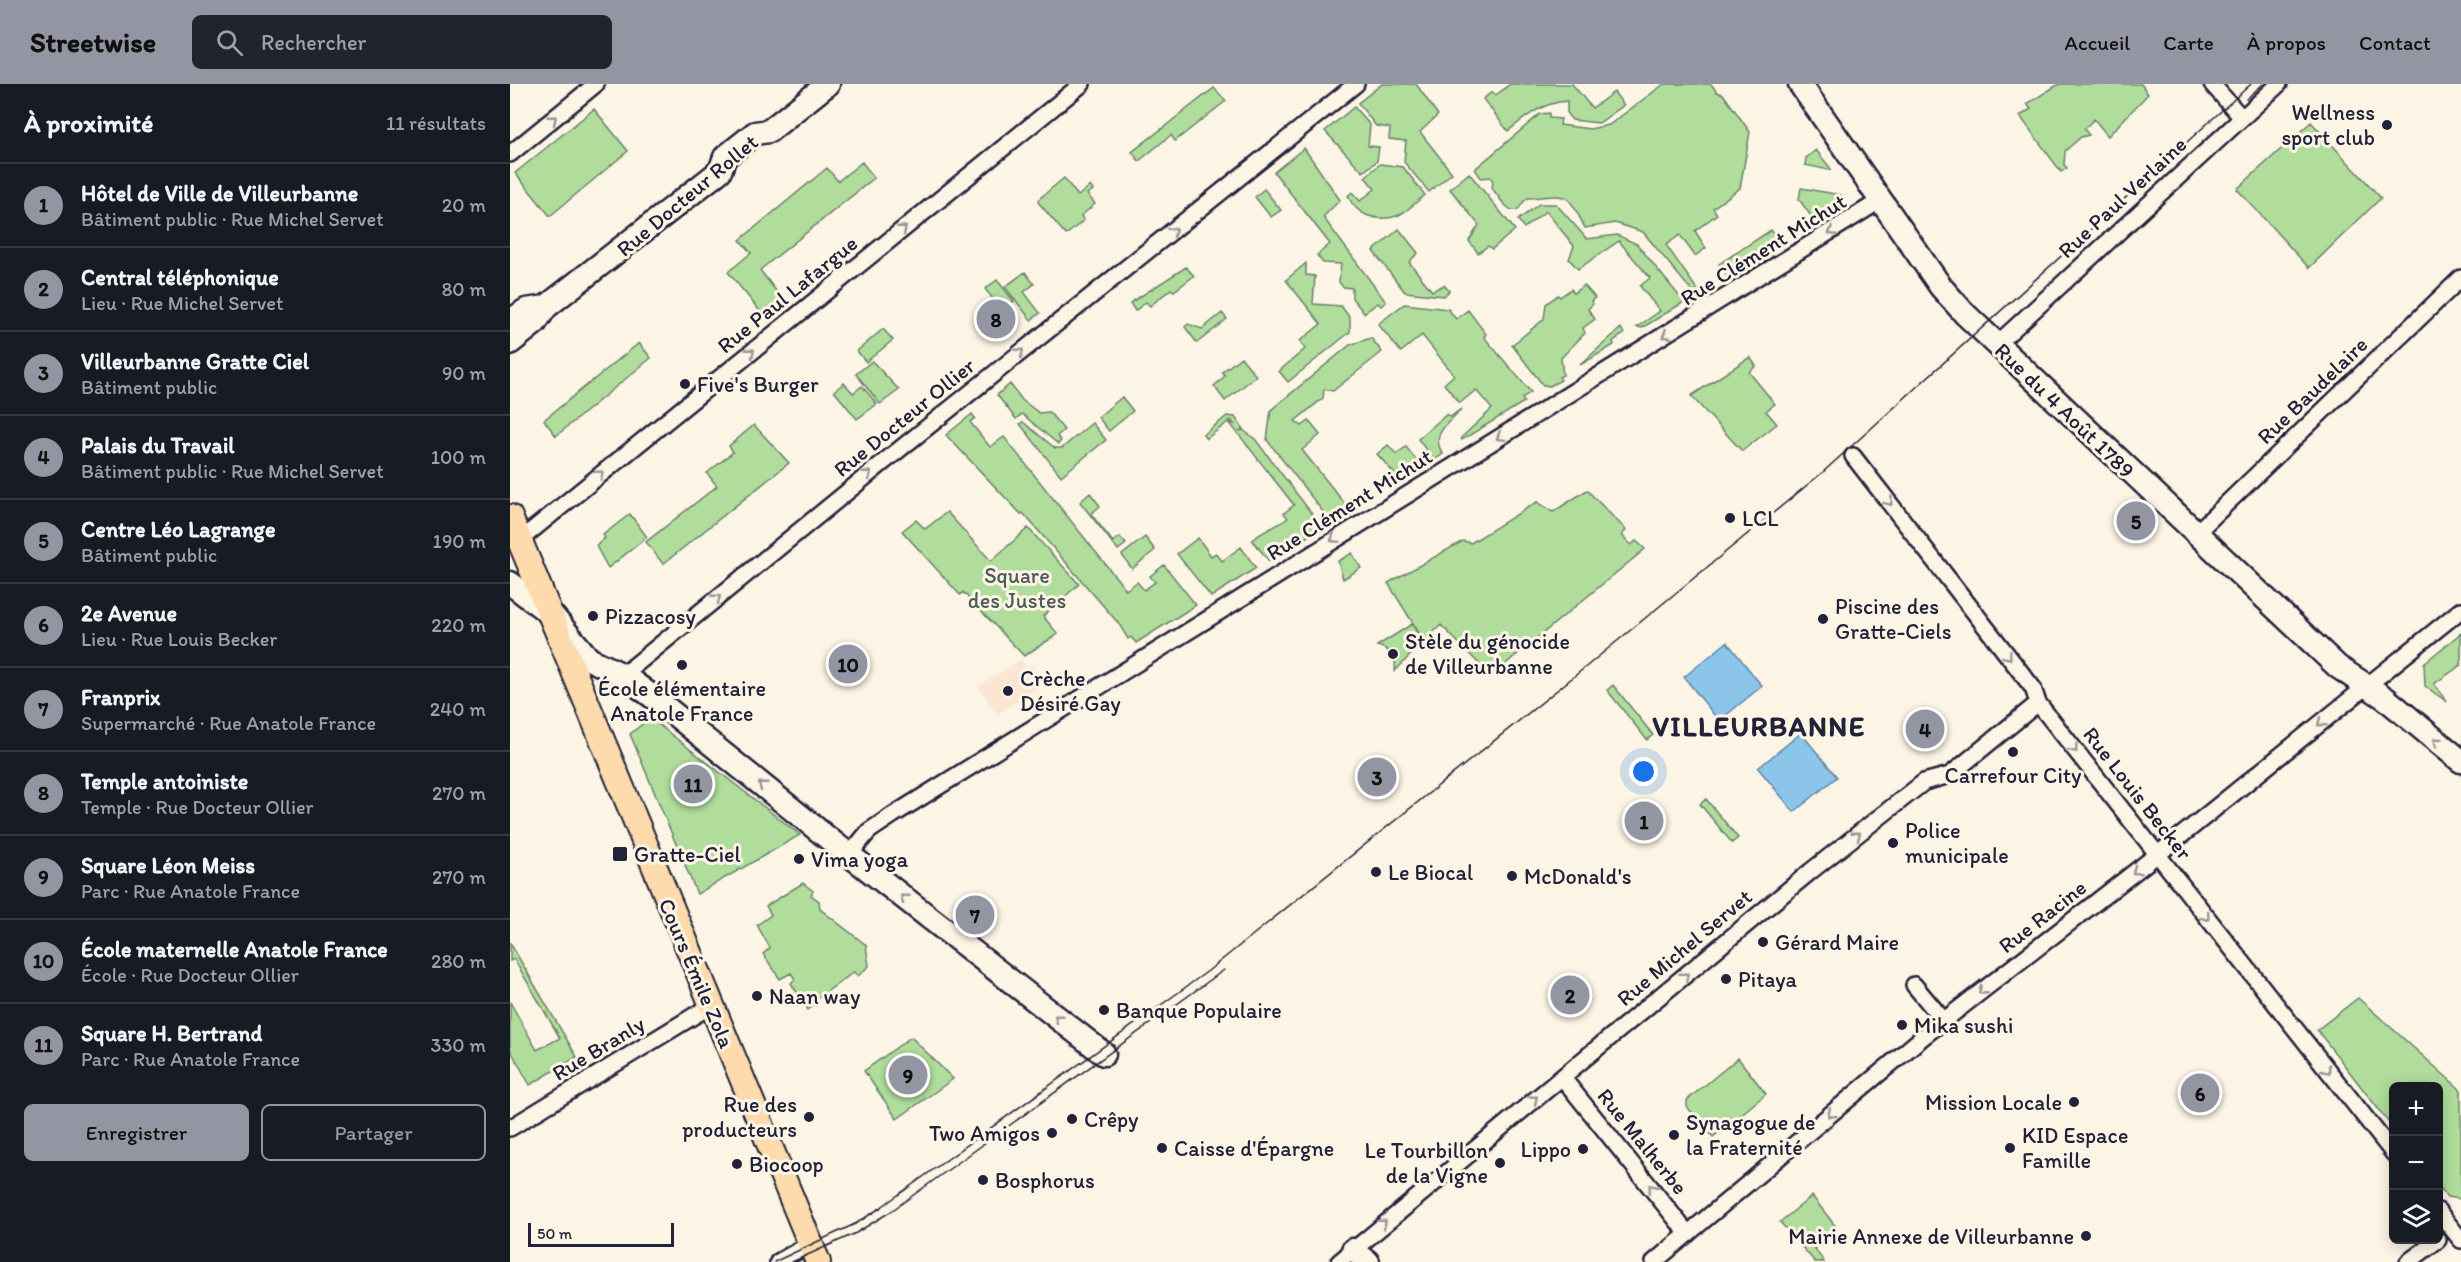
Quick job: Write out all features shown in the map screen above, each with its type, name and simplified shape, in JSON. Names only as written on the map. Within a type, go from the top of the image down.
[{"type":"main road","name":"Cours Émile Zola","points":[[510,517],[553,616],[710,1006],[814,1253]]},
{"type":"street","points":[[510,154],[596,84]]},
{"type":"street","name":"Rue Docteur Rollet","points":[[510,343],[535,323],[546,307],[720,171],[725,157],[755,133],[769,131],[828,84]]},
{"type":"street","name":"Rue Paul Lafargue","points":[[520,540],[1082,84]]},
{"type":"street","name":"Rue Docteur Ollier","points":[[623,675],[880,465],[1356,84]]},
{"type":"street","points":[[2212,84],[2242,118]]},
{"type":"street","name":"Rue Paul Verlaine","points":[[1996,345],[2278,84]]},
{"type":"street","name":"Rue du 4 Août 1789","points":[[1807,87],[1941,287],[1996,345],[2194,534],[2338,667],[2385,698],[2461,761]]},
{"type":"street","name":"Rue Clément Michut","points":[[849,855],[869,831],[893,815],[1881,200]]},
{"type":"street","name":"Rue Baudelaire","points":[[2194,534],[2461,278]]},
{"type":"street","name":"Rue Docteur Rollet","points":[[510,321],[526,310],[546,307]]},
{"type":"street","name":"Rue Louis Becker","points":[[1853,456],[2027,681],[2038,703],[2389,1148]]},
{"type":"street","points":[[510,583],[553,616],[589,659],[623,675],[1104,1054]]},
{"type":"street","name":"Rue Racine","points":[[1654,1262],[1944,1021],[2157,854],[2461,610]]},
{"type":"street","name":"Rue Michel Servet","points":[[1354,1258],[1562,1077],[1804,877],[1924,782],[1950,775],[2038,703]]},
{"type":"street","points":[[1914,985],[1944,1021]]},
{"type":"street","name":"Rue Branly","points":[[510,1128],[710,1006]]},
{"type":"street","name":"Rue Malherbe","points":[[1562,1077],[1688,1234]]},
{"type":"street","points":[[2443,1214],[2458,1229],[2443,1236]]},
{"type":"street","points":[[2408,1262],[2431,1244]]},
{"type":"street","points":[[778,1262],[814,1253]]},
{"type":"shaded area","name":"Crèche Désiré Gay","points":[[1022,659],[1025,668],[1032,666],[1044,685],[997,714],[978,686]]},
{"type":"green space","points":[[1382,84],[1416,84],[1438,115],[1420,132],[1452,173],[1429,192],[1404,162],[1406,141],[1389,139],[1390,128],[1376,126],[1358,103]]},
{"type":"green space","points":[[1510,84],[1572,84],[1592,108],[1614,92],[1624,105],[1599,123],[1572,120],[1567,114],[1567,101],[1549,104],[1535,111],[1508,131],[1483,99],[1492,92],[1495,96]]},
{"type":"green space","points":[[1664,84],[1711,84],[1717,92],[1723,94],[1750,132],[1740,188],[1713,208],[1717,214],[1695,231],[1706,248],[1695,256],[1680,235],[1666,245],[1699,292],[1695,295],[1643,232],[1615,223],[1585,228],[1570,201],[1559,196],[1528,198],[1518,209],[1511,210],[1492,188],[1493,181],[1490,177],[1481,178],[1475,169],[1540,114],[1549,113],[1549,118],[1561,119],[1560,125],[1590,129],[1609,125]]},
{"type":"green space","points":[[2059,84],[2141,84],[2148,94],[2108,136],[2094,119],[2084,129],[2089,135],[2081,137],[2065,151],[2064,165],[2067,168],[2061,172],[2020,116],[2031,109],[2027,104]]},
{"type":"green space","points":[[1214,88],[1226,101],[1175,141],[1171,135],[1139,161],[1132,152]]},
{"type":"green space","points":[[1354,107],[1370,125],[1368,146],[1379,147],[1377,161],[1363,172],[1325,131]]},
{"type":"green space","points":[[594,109],[628,151],[550,216],[515,173]]},
{"type":"green space","points":[[2311,122],[2381,198],[2309,268],[2237,189]]},
{"type":"green space","points":[[1304,148],[1340,200],[1323,217],[1386,302],[1381,306],[1378,303],[1364,313],[1352,298],[1352,288],[1343,287],[1339,282],[1341,264],[1323,263],[1317,255],[1330,244],[1274,172]]},
{"type":"green space","points":[[1816,150],[1831,169],[1805,165],[1806,158]]},
{"type":"green space","points":[[862,162],[874,178],[760,270],[787,305],[768,321],[728,272],[751,253],[740,240],[827,168],[838,181]]},
{"type":"green space","points":[[1380,164],[1403,167],[1425,195],[1408,210],[1389,218],[1375,218],[1362,213],[1348,196],[1352,192],[1360,201],[1375,189],[1365,177]]},
{"type":"green space","points":[[1469,173],[1515,230],[1492,249],[1488,246],[1478,253],[1469,241],[1479,225],[1450,189]]},
{"type":"green space","points":[[1064,178],[1078,196],[1090,186],[1093,190],[1087,194],[1095,204],[1081,216],[1084,220],[1066,235],[1038,202]]},
{"type":"green space","points":[[1801,188],[1841,195],[1837,207],[1815,222],[1799,199]]},
{"type":"green space","points":[[1264,189],[1281,210],[1271,217],[1255,197]]},
{"type":"green space","points":[[1539,204],[1556,204],[1587,239],[1617,235],[1637,244],[1684,302],[1642,328],[1637,327],[1660,311],[1640,286],[1650,278],[1619,241],[1578,269],[1569,259],[1574,246],[1546,211],[1524,228],[1518,220]]},
{"type":"green space","points":[[1399,229],[1418,253],[1409,262],[1432,291],[1444,285],[1449,291],[1444,296],[1405,292],[1373,251]]},
{"type":"green space","points":[[1771,230],[1781,242],[1727,276],[1719,264]]},
{"type":"green space","points":[[1306,263],[1306,275],[1315,276],[1313,304],[1341,306],[1350,318],[1350,332],[1288,382],[1279,371],[1305,349],[1300,341],[1321,324],[1286,280]]},
{"type":"green space","points":[[1186,267],[1194,276],[1174,291],[1171,289],[1150,306],[1146,302],[1135,311],[1130,303]]},
{"type":"green space","points":[[1025,272],[1034,284],[1024,292],[1040,313],[1031,320],[1005,287]]},
{"type":"green space","points":[[997,280],[1014,301],[1002,310],[985,289]]},
{"type":"green space","points":[[1584,285],[1595,298],[1588,309],[1595,319],[1583,328],[1585,333],[1561,358],[1563,375],[1559,377],[1561,380],[1550,386],[1543,385],[1512,345],[1544,319],[1546,304],[1571,289],[1574,293]]},
{"type":"green space","points":[[1404,304],[1448,309],[1456,319],[1468,310],[1486,334],[1484,337],[1531,392],[1522,398],[1524,402],[1462,440],[1461,438],[1492,409],[1476,390],[1460,403],[1444,384],[1454,375],[1422,335],[1401,352],[1378,324]]},
{"type":"green space","points":[[1222,313],[1227,319],[1197,343],[1185,327],[1188,324],[1202,329]]},
{"type":"green space","points":[[1621,328],[1624,334],[1613,341],[1614,345],[1580,365]]},
{"type":"green space","points":[[883,329],[893,340],[866,362],[857,351]]},
{"type":"green space","points":[[1371,338],[1382,352],[1333,391],[1324,389],[1323,398],[1295,421],[1302,426],[1309,421],[1320,435],[1302,450],[1350,510],[1331,522],[1267,440],[1271,410],[1350,345]]},
{"type":"green space","points":[[639,343],[651,358],[556,436],[544,420]]},
{"type":"green space","points":[[1241,357],[1256,376],[1225,401],[1214,386],[1225,376],[1222,372]]},
{"type":"green space","points":[[1750,357],[1756,366],[1749,372],[1775,404],[1766,411],[1777,424],[1742,451],[1691,396]]},
{"type":"green space","points":[[872,361],[899,390],[880,404],[856,374]]},
{"type":"green space","points":[[844,383],[853,393],[862,386],[877,404],[857,419],[834,391]]},
{"type":"green space","points":[[1010,384],[1022,400],[1039,413],[1049,412],[1064,430],[1057,436],[1061,441],[1058,444],[1022,414],[1016,419],[997,395]]},
{"type":"green space","points":[[1122,397],[1133,411],[1109,431],[1098,417]]},
{"type":"green space","points":[[1461,409],[1439,434],[1439,447],[1443,454],[1434,460],[1418,439],[1447,414],[1450,417]]},
{"type":"green space","points":[[972,414],[975,418],[970,422],[990,447],[1004,437],[1126,590],[1137,582],[1144,590],[1155,582],[1150,576],[1164,565],[1196,605],[1136,643],[1131,637],[1128,639],[1119,624],[1023,513],[1021,514],[946,435]]},
{"type":"green space","points":[[1227,416],[1235,417],[1243,429],[1239,431],[1243,430],[1255,439],[1322,527],[1269,561],[1252,540],[1288,518],[1284,513],[1294,505],[1229,422],[1234,424],[1231,420],[1206,439],[1203,435]]},
{"type":"green space","points":[[1023,422],[1055,448],[1062,448],[1092,423],[1106,440],[1061,476],[1020,424]]},
{"type":"green space","points":[[754,425],[789,463],[663,564],[646,542],[717,486],[707,473],[733,452],[729,446]]},
{"type":"green space","points":[[1388,445],[1396,454],[1406,447],[1419,463],[1419,468],[1400,480],[1377,454]]},
{"type":"green space","points":[[1587,490],[1626,530],[1622,535],[1631,545],[1636,541],[1645,549],[1491,676],[1441,625],[1424,641],[1388,583],[1463,541],[1471,543],[1537,502],[1553,512]]},
{"type":"green space","points":[[1090,493],[1100,506],[1091,514],[1113,542],[1120,537],[1126,544],[1118,550],[1080,502]]},
{"type":"green space","name":"Square des Justes","points":[[947,512],[991,561],[1028,528],[1079,584],[1043,616],[1058,634],[1024,656],[963,592],[960,595],[902,531],[916,520],[925,529]]},
{"type":"green space","points":[[630,514],[647,537],[608,568],[596,546],[605,538],[603,535]]},
{"type":"green space","points":[[1145,537],[1155,550],[1132,569],[1122,555]]},
{"type":"green space","points":[[1198,538],[1211,556],[1216,553],[1222,561],[1241,547],[1256,568],[1211,597],[1177,554]]},
{"type":"green space","points":[[1352,553],[1361,568],[1343,579],[1338,561]]},
{"type":"green space","points":[[1412,624],[1423,642],[1395,671],[1392,654],[1377,646]]},
{"type":"green space","points":[[2461,633],[2461,665],[2434,684],[2447,702],[2425,686],[2424,663]]},
{"type":"green space","points":[[1613,685],[1653,735],[1647,740],[1607,690]]},
{"type":"green space","points":[[650,718],[800,835],[697,894],[630,734]]},
{"type":"green space","points":[[1706,799],[1738,838],[1732,843],[1700,804]]},
{"type":"green space","points":[[803,883],[813,891],[811,895],[819,901],[820,909],[866,945],[869,966],[858,976],[854,972],[810,1004],[812,1007],[808,1010],[791,983],[795,979],[791,973],[780,979],[763,954],[770,948],[757,925],[771,915],[766,906]]},
{"type":"green space","points":[[510,943],[577,1057],[530,1085],[510,1049],[510,1002],[537,1050],[560,1038],[514,959],[510,961]]},
{"type":"green space","points":[[2358,998],[2461,1090],[2461,1199],[2447,1197],[2443,1192],[2443,1082],[2389,1082],[2389,1123],[2317,1030]]},
{"type":"green space","points":[[911,1037],[953,1079],[897,1119],[864,1071]]},
{"type":"green space","points":[[1738,1058],[1766,1094],[1713,1137],[1687,1107],[1687,1100]]},
{"type":"green space","points":[[1812,1196],[1836,1227],[1813,1246],[1824,1262],[1815,1262],[1780,1222]]},
{"type":"water","points":[[1727,642],[1762,686],[1719,721],[1684,677]]},
{"type":"water","points":[[1801,733],[1837,777],[1794,812],[1758,768]]},
{"type":"tram line","points":[[774,1262],[857,1223],[880,1208],[1208,971],[1582,670],[1823,472],[2251,84]]},
{"type":"tram line","points":[[2246,99],[2263,84]]},
{"type":"tram line","points":[[792,1262],[856,1233],[890,1212],[1224,970]]},
{"type":"place","name":"Wellness sport club","points":[[2387,125]]},
{"type":"place","name":"Temple antoiniste","points":[[996,319]]},
{"type":"place","name":"Five's Burger","points":[[685,384]]},
{"type":"place","name":"LCL","points":[[1730,518]]},
{"type":"place","name":"Centre Léo Lagrange","points":[[2136,521]]},
{"type":"place","name":"Pizzacosy","points":[[593,616]]},
{"type":"place","name":"Piscine des Gratte-Ciels","points":[[1823,619]]},
{"type":"place","name":"Stèle du génocide de Villeurbanne","points":[[1393,654]]},
{"type":"place","name":"École maternelle Anatole France","points":[[848,664]]},
{"type":"place","name":"École élémentaire Anatole France","points":[[682,665]]},
{"type":"place","name":"Crèche Désiré Gay","points":[[1008,691]]},
{"type":"place","name":"Palais du Travail","points":[[1925,729]]},
{"type":"place","name":"Carrefour City","points":[[2013,752]]},
{"type":"place","name":"Villeurbanne Gratte Ciel","points":[[1377,777]]},
{"type":"place","name":"Square H. Bertrand","points":[[693,784]]},
{"type":"place","name":"Hôtel de Ville de Villeurbanne","points":[[1644,821]]},
{"type":"place","name":"Police municipale","points":[[1893,843]]},
{"type":"place","name":"Gratte-Ciel","points":[[620,854]]},
{"type":"place","name":"Vima yoga","points":[[799,859]]},
{"type":"place","name":"Le Biocal","points":[[1376,872]]},
{"type":"place","name":"McDonald's","points":[[1512,876]]},
{"type":"place","name":"Franprix","points":[[975,915]]},
{"type":"place","name":"Gérard Maire","points":[[1763,942]]},
{"type":"place","name":"Pitaya","points":[[1726,979]]},
{"type":"place","name":"Central téléphonique","points":[[1570,995]]},
{"type":"place","name":"Naan way","points":[[757,996]]},
{"type":"place","name":"Banque Populaire","points":[[1104,1010]]},
{"type":"place","name":"Mika sushi","points":[[1902,1025]]},
{"type":"place","name":"Square Léon Meiss","points":[[908,1075]]},
{"type":"place","name":"2e Avenue","points":[[2200,1093]]},
{"type":"place","name":"Mission Locale","points":[[2074,1102]]},
{"type":"place","name":"Rue des producteurs","points":[[809,1117]]},
{"type":"place","name":"Crêpy","points":[[1072,1119]]},
{"type":"place","name":"Two Amigos","points":[[1052,1133]]},
{"type":"place","name":"Synagogue de la Fraternité","points":[[1674,1135]]},
{"type":"place","name":"Caisse d'Épargne","points":[[1162,1148]]},
{"type":"place","name":"KID Espace Famille","points":[[2010,1148]]},
{"type":"place","name":"Lippo","points":[[1583,1149]]},
{"type":"place","name":"Le Tourbillon de la Vigne","points":[[1500,1163]]},
{"type":"place","name":"Biocoop","points":[[737,1164]]},
{"type":"place","name":"Bosphorus","points":[[983,1180]]},
{"type":"place","name":"Mairie Annexe de Villeurbanne","points":[[2086,1236]]},
{"type":"district","name":"VILLEURBANNE","points":[[1759,726]]}]
